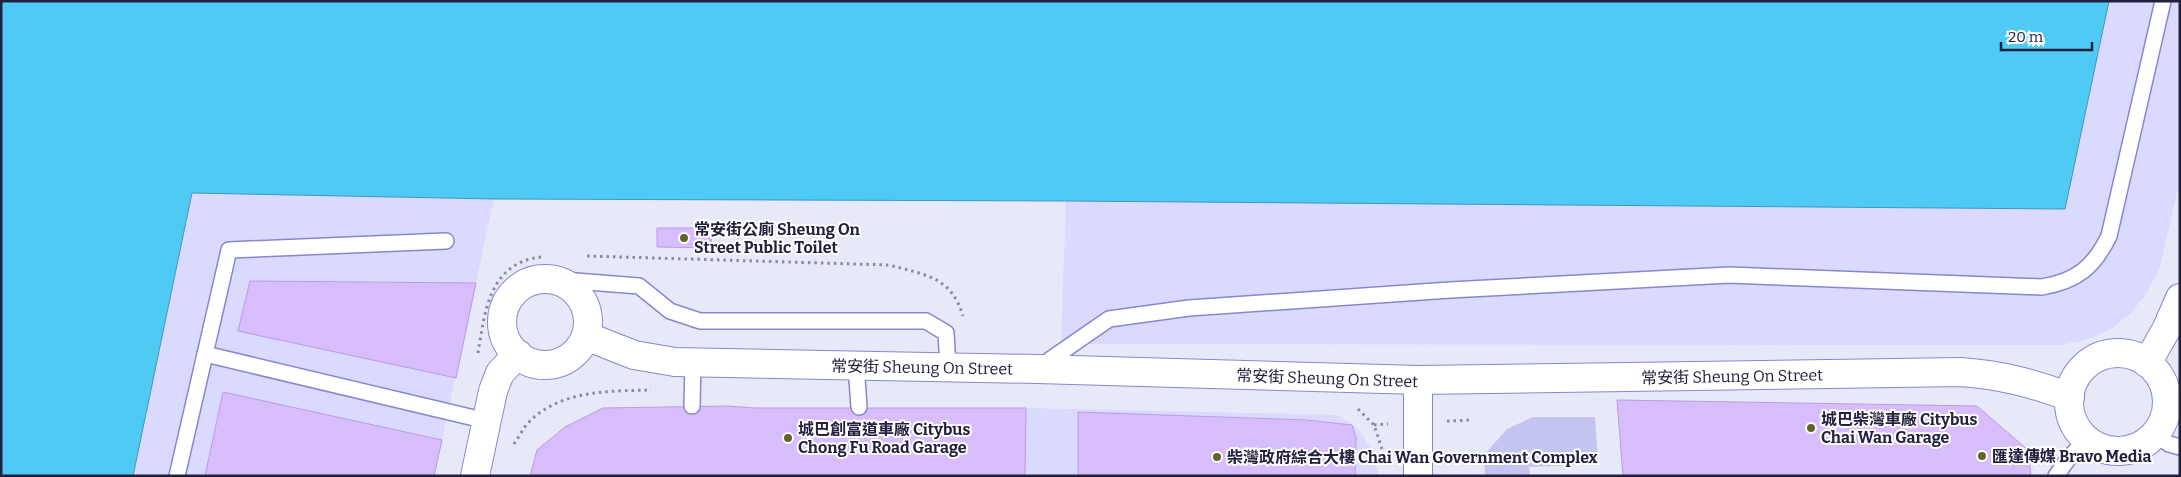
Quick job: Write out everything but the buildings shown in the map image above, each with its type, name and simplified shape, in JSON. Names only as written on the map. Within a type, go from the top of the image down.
[{"type":"street","points":[[536,279],[550,279],[568,286],[582,299],[587,310],[589,323],[586,336],[578,350],[566,360],[551,365],[535,364],[510,348],[504,334],[502,320],[504,306],[522,284],[536,279]]},
{"type":"street","points":[[2147,363],[2166,330],[2180,298]]},
{"type":"street","name":"常安街 Sheung On Street","points":[[586,336],[692,375],[856,365],[1418,380],[1961,372],[1998,375],[2034,384],[2070,397]]},
{"type":"street","points":[[2115,353],[2132,355],[2147,363],[2158,374],[2165,389],[2167,405],[2164,420],[2156,434],[2144,444],[2130,450],[2115,451],[2101,448],[2087,439],[2076,427],[2070,413],[2070,397],[2074,380],[2084,367],[2098,357],[2115,353]]},
{"type":"street","points":[[475,476],[493,391],[500,373],[518,354]]},
{"type":"street","points":[[1418,380],[1418,476]]},
{"type":"lane","points":[[1037,369],[1109,319],[1189,308],[1450,290],[1729,275],[2042,287],[2062,284],[2084,270],[2099,256],[2109,236],[2163,1]]},
{"type":"lane","points":[[177,476],[229,250],[446,241]]},
{"type":"lane","points":[[550,279],[639,286],[670,311],[700,321],[926,321],[946,334],[948,367]]},
{"type":"lane","points":[[206,354],[487,421]]},
{"type":"lane","points":[[856,365],[859,407]]},
{"type":"lane","points":[[692,375],[692,406]]},
{"type":"lane","points":[[2156,434],[2169,444],[2180,447]]},
{"type":"lane","points":[[2056,476],[2068,459],[2087,439]]},
{"type":"path","points":[[511,448],[529,422],[548,407],[571,398],[692,375]]},
{"type":"path","points":[[1350,406],[1357,408],[1374,425],[1387,466]]},
{"type":"shaded area","points":[[1,1],[2109,1],[2065,209],[1066,201],[494,199],[192,193],[133,476],[1,476]]},
{"type":"shaded area","points":[[880,1],[2180,1],[2180,179],[2160,267],[2148,291],[2132,312],[2111,329],[2086,340],[2060,345],[1061,343],[1066,201]]},
{"type":"shaded area","points":[[192,193],[494,199],[434,476],[133,476]]},
{"type":"shaded area","name":"柴灣政府綜合大樓 Chai Wan Government Complex","points":[[1026,408],[1337,415],[1355,426],[1363,435],[1370,448],[1379,476],[1025,476]]},
{"type":"shaded area","points":[[1533,417],[1595,417],[1598,464],[1529,467],[1530,476],[1485,476],[1484,455],[1507,429]]},
{"type":"place","name":"常安街公廁 Sheung On Street Public Toilet","points":[[684,238]]},
{"type":"place","name":"城巴柴灣車廠 Citybus Chai Wan Garage","points":[[1811,428]]},
{"type":"place","name":"城巴創富道車廠 Citybus Chong Fu Road Garage","points":[[788,438]]},
{"type":"place","name":"匯達傳媒 Bravo Media","points":[[1982,456]]},
{"type":"place","name":"柴灣政府綜合大樓 Chai Wan Government Complex","points":[[1217,457]]}]
